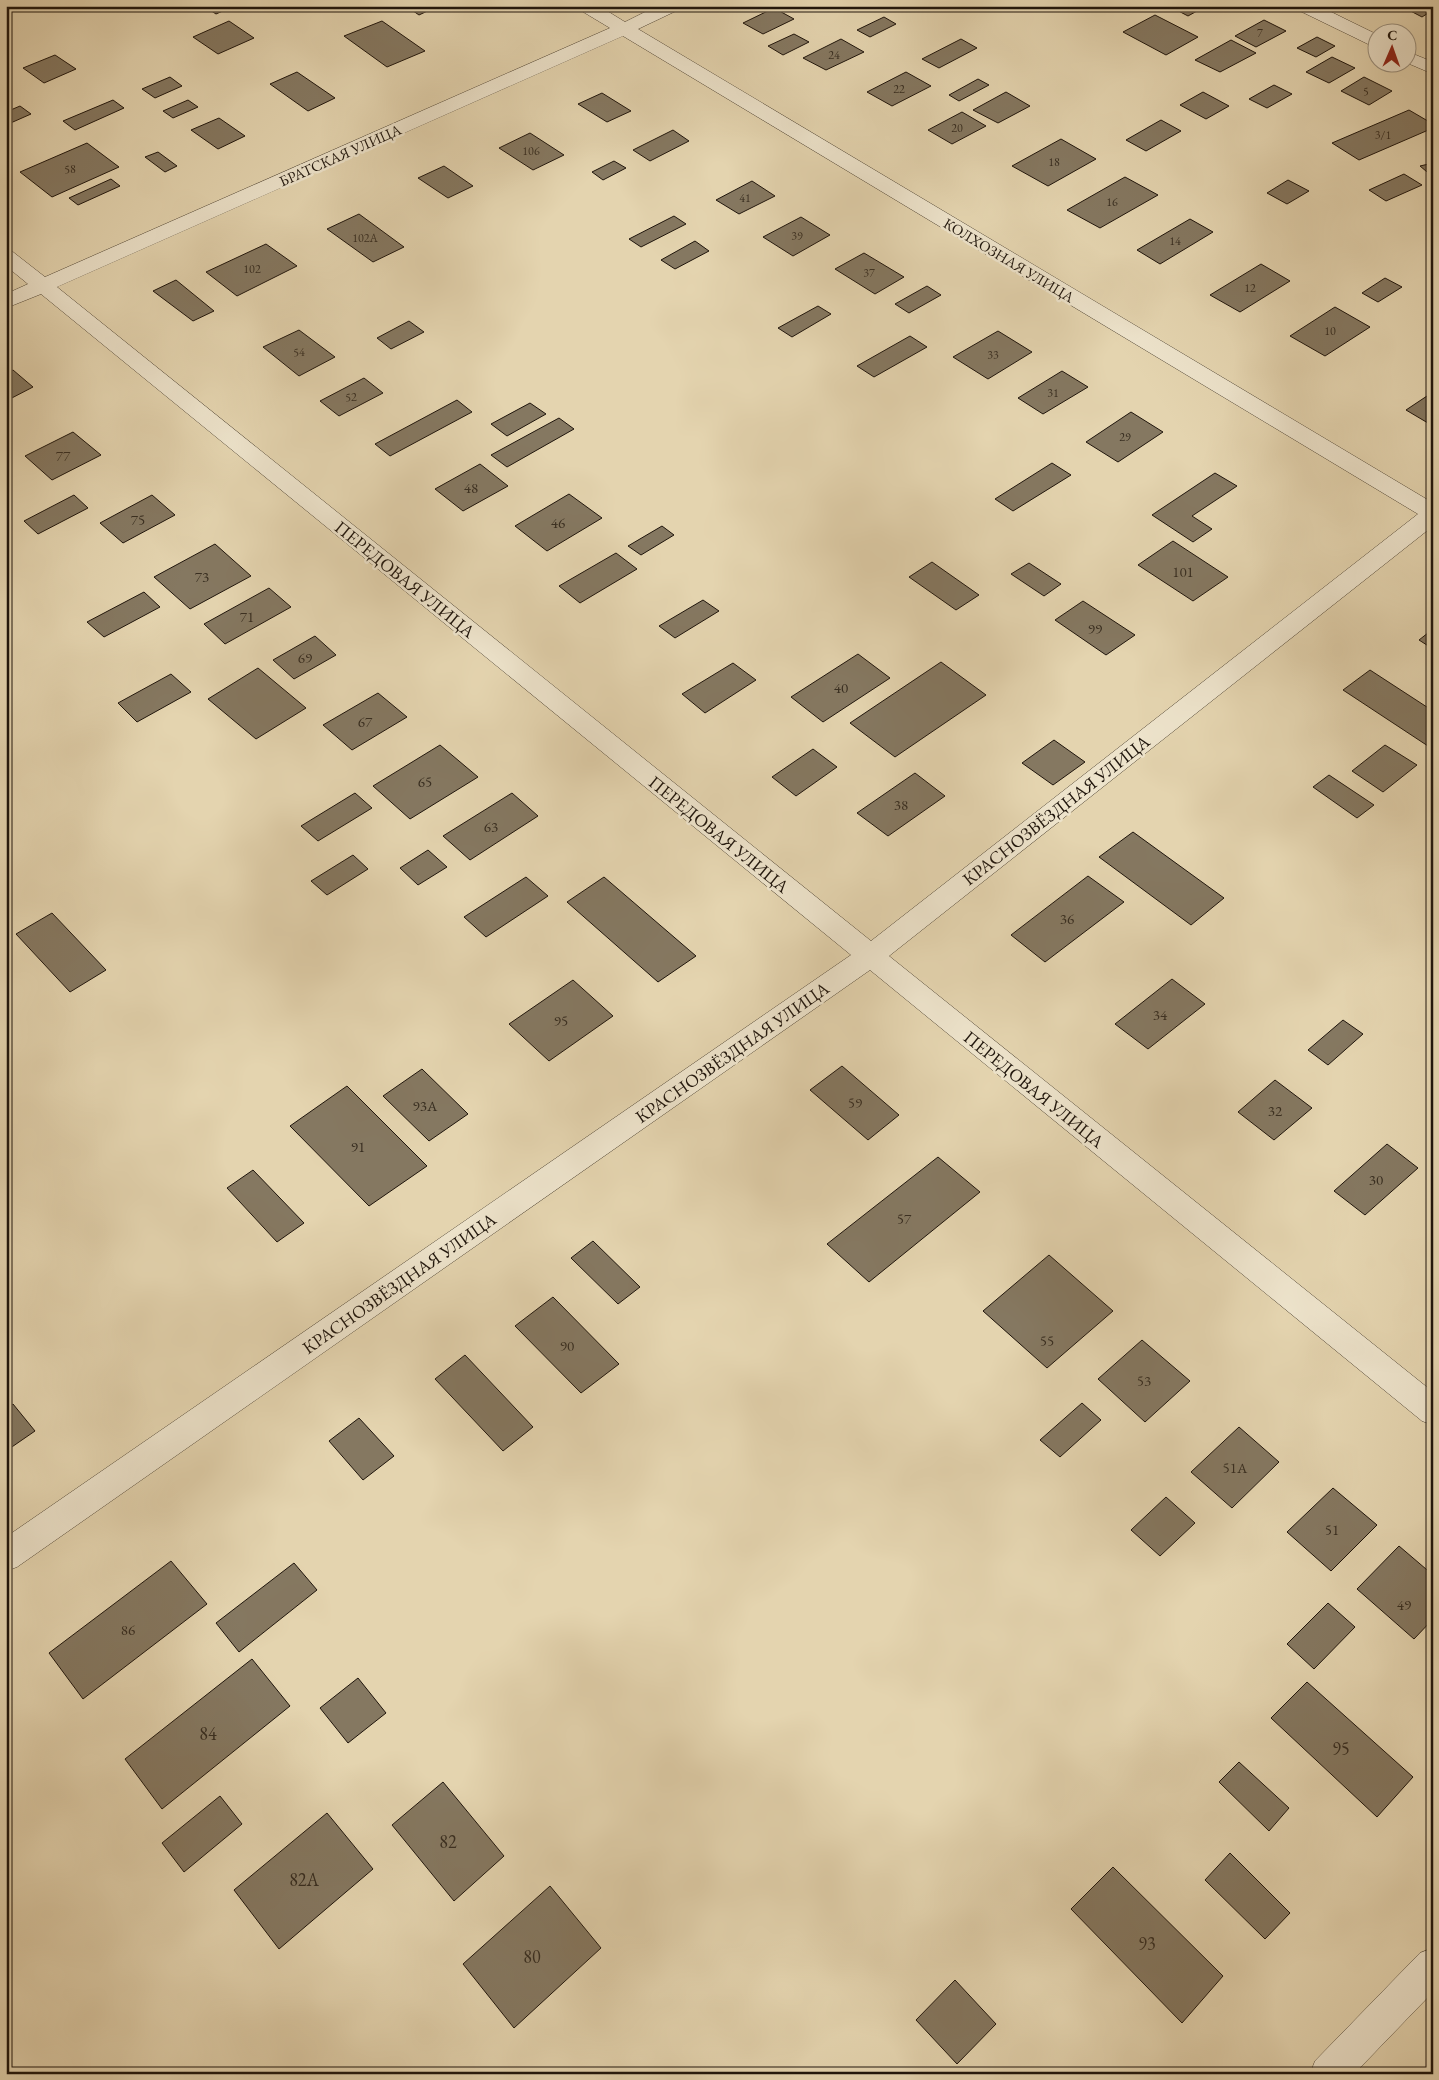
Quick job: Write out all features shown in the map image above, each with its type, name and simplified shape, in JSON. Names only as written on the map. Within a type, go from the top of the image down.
[{"type":"street","name":"КОЛХОЗНАЯ УЛИЦА","points":[[586,6],[1433,514]]},
{"type":"street","name":"БРАТСКАЯ УЛИЦА","points":[[6,302],[624,29],[672,6]]},
{"type":"street","points":[[1304,6],[1366,37]]},
{"type":"street","points":[[1416,61],[1433,69]]},
{"type":"street","name":"ПЕРЕДОВАЯ УЛИЦА","points":[[6,256],[1433,1411]]},
{"type":"street","name":"КРАСНОЗВЁЗДНАЯ УЛИЦА","points":[[6,1556],[870,956],[1433,514]]},
{"type":"street","points":[[1328,2074],[1433,1966]]},
{"type":"building","points":[[204,6],[234,6],[216,14]]},
{"type":"building","points":[[406,6],[438,6],[419,15]]},
{"type":"building","points":[[1169,6],[1206,6],[1188,16]]},
{"type":"building","points":[[1401,6],[1433,6],[1433,10],[1422,17]]},
{"type":"building","points":[[774,8],[794,19],[763,34],[743,23]]},
{"type":"building","points":[[1155,15],[1198,37],[1166,55],[1123,32]]},
{"type":"building","points":[[884,17],[896,24],[870,37],[857,30]]},
{"type":"building","points":[[1264,20],[1286,31],[1256,47],[1235,36]]},
{"type":"building","points":[[229,21],[254,38],[218,54],[193,37]]},
{"type":"building","points":[[382,21],[425,51],[387,67],[344,36]]},
{"type":"building","points":[[794,34],[809,42],[783,55],[768,46]]},
{"type":"building","points":[[1317,37],[1335,46],[1316,57],[1297,48]]},
{"type":"building","points":[[841,39],[864,52],[826,70],[803,58]]},
{"type":"building","points":[[961,39],[977,48],[939,68],[922,59]]},
{"type":"building","points":[[1231,40],[1256,53],[1220,72],[1195,60]]},
{"type":"building","points":[[55,55],[76,69],[44,83],[23,68]]},
{"type":"building","points":[[1332,57],[1355,68],[1329,83],[1306,72]]},
{"type":"building","points":[[297,72],[335,98],[308,111],[270,84]]},
{"type":"building","points":[[906,72],[931,86],[892,106],[867,92]]},
{"type":"building","points":[[170,77],[182,86],[155,98],[142,89]]},
{"type":"building","points":[[1364,77],[1392,91],[1369,105],[1341,91]]},
{"type":"building","points":[[978,79],[989,85],[959,101],[949,95]]},
{"type":"building","points":[[1274,85],[1292,94],[1267,108],[1249,99]]},
{"type":"building","points":[[1006,92],[1030,106],[998,123],[973,110]]},
{"type":"building","points":[[1203,92],[1229,106],[1206,119],[1180,105]]},
{"type":"building","points":[[602,93],[631,111],[607,122],[578,104]]},
{"type":"building","points":[[113,100],[124,108],[75,130],[63,121]]},
{"type":"building","points":[[188,100],[198,107],[173,118],[163,111]]},
{"type":"building","points":[[20,106],[31,114],[6,125],[6,112]]},
{"type":"building","points":[[1409,110],[1433,124],[1433,128],[1359,160],[1332,143]]},
{"type":"building","points":[[962,112],[986,126],[952,144],[928,130]]},
{"type":"building","points":[[219,118],[245,136],[218,149],[191,130]]},
{"type":"building","points":[[1161,120],[1181,131],[1146,151],[1126,140]]},
{"type":"building","points":[[673,130],[689,141],[650,161],[633,150]]},
{"type":"building","points":[[530,133],[564,155],[533,170],[499,148]]},
{"type":"building","points":[[1061,139],[1096,159],[1048,186],[1012,166]]},
{"type":"building","points":[[87,143],[119,167],[52,197],[20,172]]},
{"type":"building","points":[[158,152],[177,166],[165,172],[145,157]]},
{"type":"building","points":[[614,161],[626,168],[603,180],[592,172]]},
{"type":"building","points":[[1433,163],[1433,177],[1420,166]]},
{"type":"building","points":[[444,166],[473,186],[448,198],[418,178]]},
{"type":"building","points":[[1404,174],[1422,185],[1386,201],[1369,190]]},
{"type":"building","points":[[1125,177],[1158,195],[1100,228],[1067,210]]},
{"type":"building","points":[[111,179],[120,186],[78,205],[69,198]]},
{"type":"building","points":[[1288,180],[1309,191],[1287,204],[1267,193]]},
{"type":"building","points":[[752,181],[775,196],[739,214],[716,200]]},
{"type":"building","points":[[359,214],[404,247],[373,262],[327,229]]},
{"type":"building","points":[[674,216],[686,224],[641,247],[629,239]]},
{"type":"building","points":[[801,217],[830,235],[793,256],[763,237]]},
{"type":"building","points":[[1190,219],[1213,232],[1160,264],[1137,250]]},
{"type":"building","points":[[695,241],[709,251],[675,269],[661,260]]},
{"type":"building","points":[[266,244],[297,266],[237,296],[206,272]]},
{"type":"building","points":[[864,253],[904,277],[875,294],[835,269]]},
{"type":"building","points":[[1261,264],[1290,281],[1240,312],[1210,295]]},
{"type":"building","points":[[1385,278],[1402,287],[1378,302],[1362,293]]},
{"type":"building","points":[[176,280],[214,311],[193,321],[153,291]]},
{"type":"building","points":[[927,286],[941,295],[909,313],[895,304]]},
{"type":"building","points":[[818,306],[831,314],[792,337],[778,328]]},
{"type":"building","points":[[1335,307],[1370,327],[1325,356],[1290,336]]},
{"type":"building","points":[[409,321],[424,332],[391,349],[377,338]]},
{"type":"building","points":[[299,330],[335,357],[299,376],[263,347]]},
{"type":"building","points":[[998,331],[1032,352],[988,379],[953,357]]},
{"type":"building","points":[[910,336],[927,347],[874,377],[857,366]]},
{"type":"building","points":[[13,370],[33,387],[6,401],[6,373]]},
{"type":"building","points":[[1062,371],[1088,387],[1043,414],[1018,398]]},
{"type":"building","points":[[364,378],[383,393],[339,416],[320,401]]},
{"type":"building","points":[[1433,392],[1433,426],[1406,410]]},
{"type":"building","points":[[457,400],[472,412],[390,456],[375,444]]},
{"type":"building","points":[[530,403],[546,414],[507,436],[491,424]]},
{"type":"building","points":[[1131,412],[1163,432],[1118,462],[1086,442]]},
{"type":"building","points":[[559,418],[574,429],[507,467],[491,455]]},
{"type":"building","points":[[73,432],[101,455],[52,480],[25,456]]},
{"type":"building","points":[[1052,463],[1071,475],[1013,511],[995,499]]},
{"type":"building","points":[[480,464],[508,486],[463,511],[435,489]]},
{"type":"building","points":[[1215,473],[1237,486],[1192,516],[1212,529],[1193,542],[1152,515]]},
{"type":"building","points":[[569,494],[602,518],[547,551],[515,526]]},
{"type":"building","points":[[74,495],[88,508],[38,534],[24,521]]},
{"type":"building","points":[[152,495],[175,515],[123,543],[100,523]]},
{"type":"building","points":[[662,526],[674,535],[641,555],[628,546]]},
{"type":"building","points":[[1173,541],[1228,577],[1193,601],[1138,565]]},
{"type":"building","points":[[215,544],[251,576],[190,609],[154,577]]},
{"type":"building","points":[[616,553],[637,569],[580,603],[559,586]]},
{"type":"building","points":[[932,562],[979,595],[956,610],[909,577]]},
{"type":"building","points":[[1029,563],[1061,584],[1044,596],[1011,574]]},
{"type":"building","points":[[269,588],[291,607],[225,644],[204,624]]},
{"type":"building","points":[[144,592],[160,607],[104,637],[87,622]]},
{"type":"building","points":[[703,600],[719,611],[675,638],[659,626]]},
{"type":"building","points":[[1083,601],[1135,635],[1106,655],[1055,620]]},
{"type":"building","points":[[1433,629],[1433,649],[1419,640]]},
{"type":"building","points":[[315,636],[336,655],[294,679],[273,660]]},
{"type":"building","points":[[858,654],[890,678],[823,722],[791,697]]},
{"type":"building","points":[[941,662],[986,695],[895,757],[850,723]]},
{"type":"building","points":[[733,663],[756,680],[705,713],[682,694]]},
{"type":"building","points":[[258,668],[306,708],[256,739],[208,699]]},
{"type":"building","points":[[1370,670],[1433,711],[1433,747],[1431,748],[1343,690]]},
{"type":"building","points":[[171,674],[191,692],[137,722],[118,703]]},
{"type":"building","points":[[378,693],[407,717],[352,750],[323,725]]},
{"type":"building","points":[[1054,740],[1085,762],[1053,785],[1022,763]]},
{"type":"building","points":[[440,745],[478,777],[410,819],[373,786]]},
{"type":"building","points":[[1385,745],[1417,765],[1383,792],[1352,771]]},
{"type":"building","points":[[813,749],[837,767],[796,796],[772,777]]},
{"type":"building","points":[[915,773],[945,796],[888,836],[857,813]]},
{"type":"building","points":[[1329,775],[1374,805],[1357,818],[1313,787]]},
{"type":"building","points":[[355,793],[372,808],[318,841],[301,826]]},
{"type":"building","points":[[512,793],[538,816],[470,860],[443,836]]},
{"type":"building","points":[[1133,832],[1224,898],[1191,925],[1099,857]]},
{"type":"building","points":[[428,850],[447,867],[418,885],[400,868]]},
{"type":"building","points":[[353,855],[368,869],[327,895],[311,881]]},
{"type":"building","points":[[1088,876],[1124,902],[1045,962],[1011,935]]},
{"type":"building","points":[[526,877],[548,896],[486,937],[464,917]]},
{"type":"building","points":[[604,877],[696,956],[658,982],[567,902]]},
{"type":"building","points":[[52,913],[106,970],[70,992],[16,934]]},
{"type":"building","points":[[1172,979],[1205,1004],[1148,1049],[1115,1024]]},
{"type":"building","points":[[573,980],[613,1016],[549,1061],[509,1024]]},
{"type":"building","points":[[1343,1020],[1363,1034],[1328,1065],[1308,1050]]},
{"type":"building","points":[[842,1066],[899,1115],[868,1140],[810,1090]]},
{"type":"building","points":[[422,1069],[468,1114],[429,1141],[383,1096]]},
{"type":"building","points":[[1275,1080],[1312,1108],[1274,1140],[1238,1112]]},
{"type":"building","points":[[347,1086],[427,1166],[369,1206],[290,1126]]},
{"type":"building","points":[[1387,1144],[1418,1168],[1365,1215],[1334,1191]]},
{"type":"building","points":[[938,1157],[980,1192],[869,1282],[827,1244]]},
{"type":"building","points":[[253,1170],[304,1223],[277,1242],[227,1188]]},
{"type":"building","points":[[593,1241],[640,1287],[618,1304],[571,1258]]},
{"type":"building","points":[[1049,1255],[1113,1311],[1047,1368],[983,1311]]},
{"type":"building","points":[[553,1297],[619,1364],[581,1393],[515,1326]]},
{"type":"building","points":[[1142,1340],[1190,1381],[1145,1422],[1098,1379]]},
{"type":"building","points":[[465,1355],[533,1427],[503,1451],[435,1379]]},
{"type":"building","points":[[1082,1403],[1101,1420],[1060,1457],[1040,1440]]},
{"type":"building","points":[[13,1404],[35,1431],[6,1451],[6,1409]]},
{"type":"building","points":[[359,1418],[394,1456],[363,1480],[329,1441]]},
{"type":"building","points":[[1239,1427],[1279,1462],[1232,1508],[1191,1472]]},
{"type":"building","points":[[1333,1488],[1377,1525],[1331,1571],[1287,1532]]},
{"type":"building","points":[[1166,1497],[1195,1523],[1160,1556],[1131,1530]]},
{"type":"building","points":[[1399,1546],[1433,1575],[1433,1619],[1414,1639],[1357,1589]]},
{"type":"building","points":[[171,1561],[207,1604],[83,1699],[49,1653]]},
{"type":"building","points":[[294,1563],[317,1590],[239,1652],[216,1623]]},
{"type":"building","points":[[1328,1603],[1355,1627],[1314,1669],[1287,1644]]},
{"type":"building","points":[[252,1659],[290,1706],[162,1809],[125,1759]]},
{"type":"building","points":[[358,1678],[386,1713],[348,1743],[320,1708]]},
{"type":"building","points":[[1307,1682],[1413,1777],[1377,1817],[1271,1718]]},
{"type":"building","points":[[1239,1762],[1289,1808],[1269,1831],[1219,1782]]},
{"type":"building","points":[[443,1782],[504,1856],[454,1901],[392,1825]]},
{"type":"building","points":[[220,1796],[242,1824],[184,1872],[162,1843]]},
{"type":"building","points":[[327,1813],[373,1869],[279,1949],[234,1890]]},
{"type":"building","points":[[1230,1853],[1290,1913],[1265,1939],[1205,1880]]},
{"type":"building","points":[[1113,1867],[1223,1976],[1182,2023],[1071,1909]]},
{"type":"building","points":[[550,1886],[601,1948],[514,2028],[463,1964]]},
{"type":"building","points":[[955,1980],[996,2024],[957,2064],[916,2020]]}]
